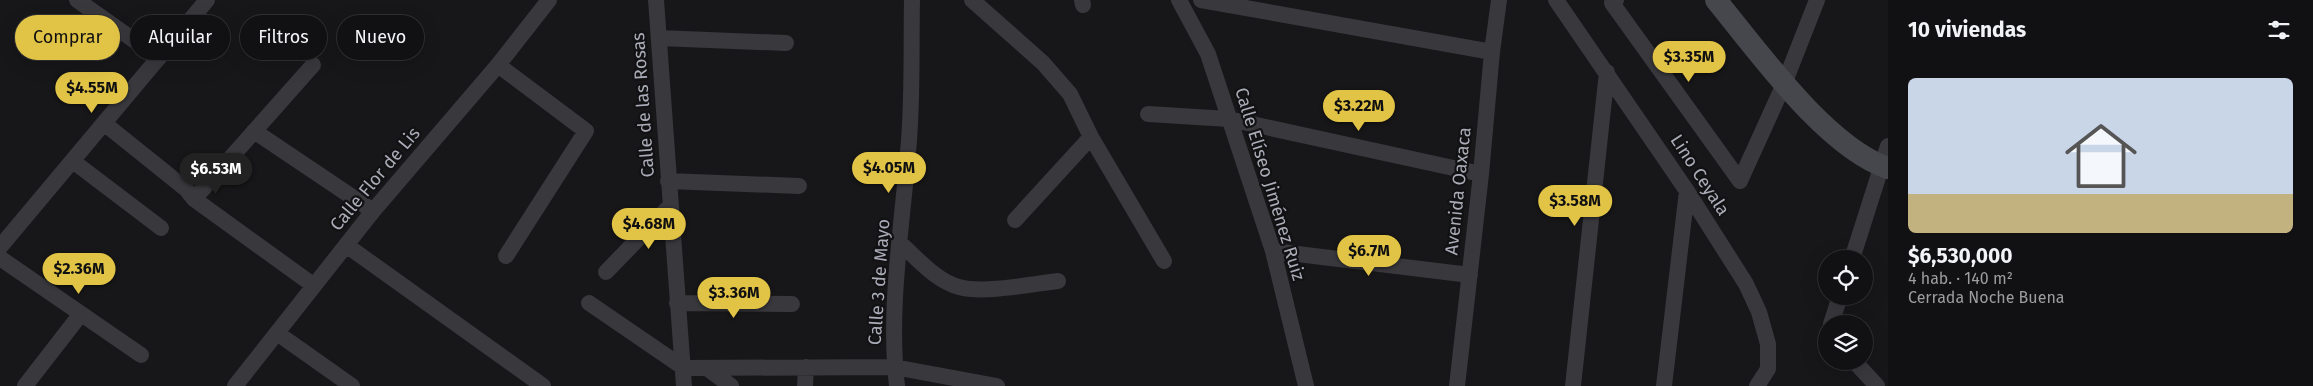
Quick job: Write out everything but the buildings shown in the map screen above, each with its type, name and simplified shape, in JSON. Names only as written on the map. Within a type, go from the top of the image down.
[{"type":"street","points":[[77,0],[130,37]]},
{"type":"street","points":[[195,15],[207,0]]},
{"type":"street","name":"Calle Flor de Lis","points":[[235,386],[313,285],[498,65],[549,0]]},
{"type":"street","name":"Calle de las Rosas","points":[[656,0],[684,386]]},
{"type":"street","name":"Calle 3 de Mayo","points":[[897,386],[894,367],[895,297],[909,147],[912,0]]},
{"type":"street","name":"Calle Elíseo Jiménez Ruiz","points":[[1179,0],[1208,54],[1273,251],[1306,386]]},
{"type":"street","points":[[1201,0],[1230,2],[1492,52]]},
{"type":"street","name":"Avenida Oaxaca","points":[[1457,386],[1499,0]]},
{"type":"street","name":"Lino Ceyala","points":[[1556,0],[1687,191],[1746,284],[1759,312],[1768,344],[1768,370],[1757,386]]},
{"type":"street","points":[[1616,0],[1612,3],[1740,181],[1784,84],[1817,0]]},
{"type":"street","points":[[1716,0],[1784,84],[1828,128],[1858,152],[1886,160],[1855,250]]},
{"type":"street","points":[[976,1],[1043,62],[1070,94],[1091,137],[1164,261]]},
{"type":"street","points":[[659,38],[786,43]]},
{"type":"street","points":[[0,248],[74,162],[157,60]]},
{"type":"street","points":[[194,198],[312,65]]},
{"type":"street","points":[[498,65],[586,131],[506,256]]},
{"type":"street","points":[[1573,386],[1607,72]]},
{"type":"street","points":[[1148,114],[1229,120],[1481,174]]},
{"type":"street","points":[[104,124],[194,198],[313,285]]},
{"type":"street","points":[[254,131],[373,212]]},
{"type":"street","points":[[1015,220],[1091,137]]},
{"type":"street","points":[[74,162],[161,228]]},
{"type":"street","points":[[668,181],[799,186]]},
{"type":"street","points":[[1664,386],[1687,191]]},
{"type":"street","points":[[606,272],[670,206]]},
{"type":"street","points":[[901,244],[936,276],[959,287],[981,289],[1058,281]]},
{"type":"street","points":[[346,246],[543,386]]},
{"type":"street","points":[[1273,251],[1470,275]]},
{"type":"street","points":[[0,258],[80,315],[141,355]]},
{"type":"street","points":[[589,303],[684,368],[894,367],[997,386]]},
{"type":"street","points":[[677,303],[792,304]]},
{"type":"street","points":[[25,386],[80,315]]},
{"type":"street","points":[[277,333],[352,386]]},
{"type":"street","points":[[805,386],[806,367]]},
{"type":"street","points":[[707,368],[731,386]]},
{"type":"street","points":[[1862,370],[1876,386]]}]
